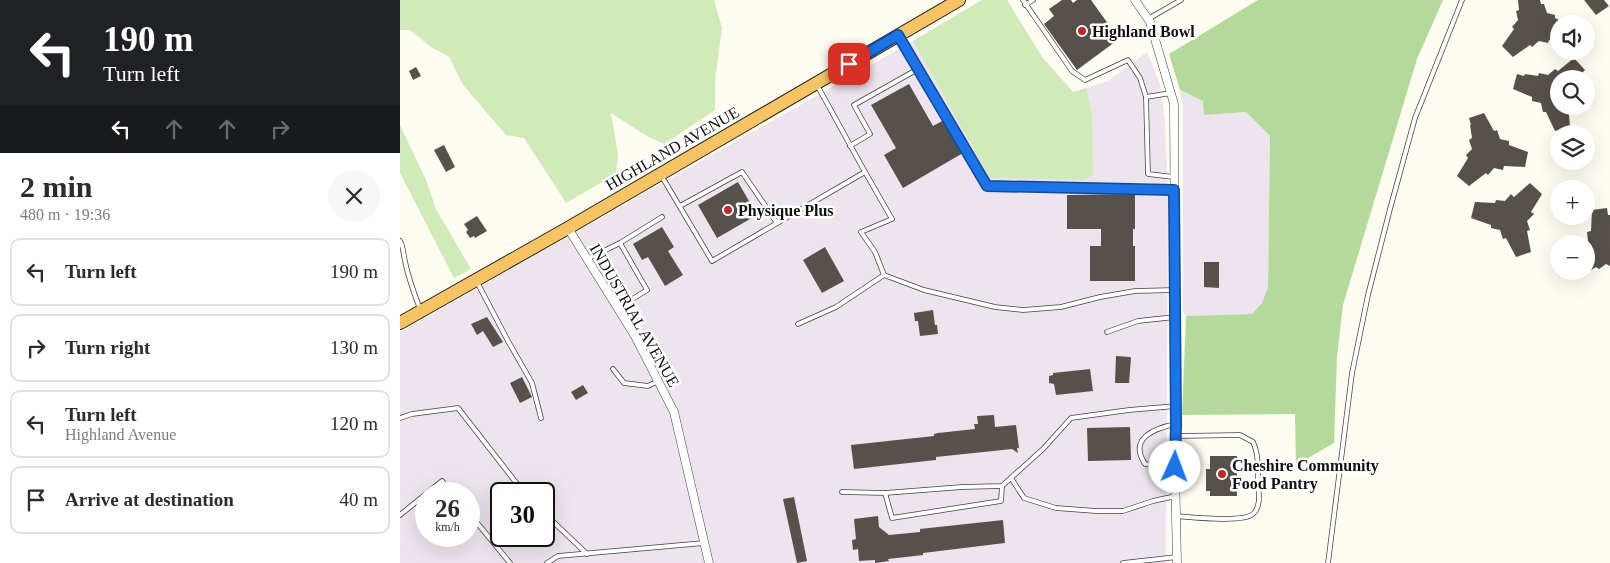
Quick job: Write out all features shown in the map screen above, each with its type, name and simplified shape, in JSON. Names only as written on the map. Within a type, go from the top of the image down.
[{"type":"highway","name":"HIGHLAND AVENUE","points":[[400,323],[568,228],[959,0]]},
{"type":"street","points":[[1136,0],[1148,19],[1174,104],[1177,560]]},
{"type":"street","name":"INDUSTRIAL AVENUE","points":[[568,228],[635,336],[674,412],[708,563]]},
{"type":"lane","points":[[1023,0],[1072,71],[1085,80],[1128,60],[1140,78],[1146,98],[1148,174],[1174,177]]},
{"type":"lane","points":[[1025,5],[1033,0]]},
{"type":"lane","points":[[1148,19],[1181,0]]},
{"type":"lane","points":[[1328,563],[1352,373],[1368,296],[1415,118],[1462,0]]},
{"type":"lane","points":[[898,35],[987,186],[1174,190]]},
{"type":"lane","points":[[850,146],[870,134],[854,105],[918,69]]},
{"type":"lane","points":[[816,83],[892,218],[861,232],[875,252],[884,275],[924,290],[995,307],[1023,310],[1061,307],[1100,297],[1135,291],[1175,290]]},
{"type":"lane","points":[[1146,98],[1171,93]]},
{"type":"lane","points":[[680,206],[742,172],[777,223]]},
{"type":"lane","points":[[660,174],[712,261],[865,172]]},
{"type":"lane","points":[[587,259],[620,243],[662,217]]},
{"type":"lane","points":[[400,241],[404,248],[404,259],[421,311]]},
{"type":"lane","points":[[618,308],[647,290],[620,243]]},
{"type":"lane","points":[[798,324],[836,307],[884,275]]},
{"type":"lane","points":[[476,280],[532,383],[541,418]]},
{"type":"lane","points":[[1107,332],[1138,321],[1175,317]]},
{"type":"lane","points":[[613,369],[624,383],[648,386],[658,381]]},
{"type":"lane","points":[[842,492],[885,493],[1002,486],[1043,449],[1071,418],[1176,406]]},
{"type":"lane","points":[[400,418],[412,414],[458,408],[516,482]]},
{"type":"lane","points":[[1175,467],[1144,464],[1139,448],[1142,439],[1157,428],[1176,424]]},
{"type":"lane","points":[[1176,436],[1240,435],[1253,442],[1257,454],[1259,498],[1254,513],[1240,518],[1176,516]]},
{"type":"lane","points":[[1011,478],[1024,498],[1056,508],[1122,511],[1176,496]]},
{"type":"lane","points":[[885,493],[892,518],[1001,501],[1002,486]]},
{"type":"lane","points":[[400,515],[415,503]]},
{"type":"lane","points":[[555,524],[587,554]]},
{"type":"lane","points":[[480,526],[510,563]]},
{"type":"lane","points":[[547,563],[558,556],[704,543]]},
{"type":"lane","points":[[1123,563],[1177,560]]},
{"type":"shaded area","points":[[982,0],[1007,0],[1042,57],[1073,92],[1108,81],[1147,52],[1160,84],[1165,121],[1168,190],[1166,563],[400,563],[400,332]]},
{"type":"shaded area","points":[[1180,90],[1203,101],[1204,115],[1246,112],[1270,136],[1268,287],[1262,303],[1252,314],[1186,316],[1183,311],[1183,108]]},
{"type":"green space","points":[[400,0],[714,0],[722,28],[715,80],[715,110],[664,144],[645,135],[611,113],[618,155],[616,174],[566,203],[524,138],[506,135],[463,85],[449,57],[431,47],[410,30],[400,30]]},
{"type":"green space","points":[[982,0],[1007,0],[1042,57],[1073,92],[1086,88],[1092,113],[1093,174],[1085,180],[990,178],[983,166],[913,41]]},
{"type":"green space","points":[[1258,0],[1443,0],[1417,59],[1343,305],[1337,357],[1334,443],[1296,465],[1295,414],[1182,415],[1186,316],[1252,314],[1262,303],[1268,287],[1270,136],[1246,112],[1204,115],[1203,101],[1180,90],[1169,54]]},
{"type":"green space","points":[[400,125],[426,180],[436,209],[471,269],[454,278],[400,173]]},
{"type":"building","name":"Highland Bowl","points":[[1062,0],[1071,0],[1073,3],[1077,0],[1091,0],[1119,39],[1077,70],[1044,24],[1054,16],[1049,9]]},
{"type":"building","points":[[1518,0],[1540,0],[1541,4],[1544,4],[1547,13],[1555,15],[1550,15],[1550,40],[1548,43],[1539,41],[1513,57],[1502,46],[1514,29],[1512,27],[1518,20],[1516,11],[1519,10]]},
{"type":"building","points":[[1584,0],[1604,0],[1609,6],[1596,15]]},
{"type":"building","points":[[1572,60],[1576,60],[1585,70],[1559,70]]},
{"type":"building","points":[[416,67],[421,76],[413,80],[409,71]]},
{"type":"building","points":[[1539,73],[1548,75],[1550,73],[1550,115],[1569,115],[1570,125],[1552,125],[1546,112],[1543,112],[1541,103],[1532,101],[1532,97],[1513,89],[1517,74],[1524,76],[1525,74],[1538,76]]},
{"type":"building","points":[[909,84],[933,126],[944,120],[963,153],[903,188],[884,155],[896,148],[871,105]]},
{"type":"building","points":[[1484,113],[1494,131],[1497,130],[1500,139],[1509,141],[1509,145],[1528,152],[1525,167],[1504,166],[1503,170],[1494,168],[1488,175],[1486,173],[1469,186],[1457,176],[1468,158],[1466,155],[1472,149],[1469,140],[1472,138],[1469,118]]},
{"type":"building","points":[[444,145],[455,167],[446,172],[434,150]]},
{"type":"building","name":"Physique Plus","points":[[738,182],[757,215],[717,238],[698,205]]},
{"type":"building","points":[[1530,183],[1542,194],[1531,212],[1534,214],[1527,221],[1530,230],[1527,231],[1531,252],[1516,257],[1506,238],[1503,239],[1500,230],[1491,228],[1491,225],[1471,218],[1475,202],[1495,203],[1496,200],[1505,201],[1511,194],[1514,197]]},
{"type":"building","points":[[1135,194],[1133,246],[1135,246],[1135,281],[1090,281],[1090,246],[1101,246],[1101,229],[1067,229],[1067,195]]},
{"type":"building","points":[[1607,208],[1608,215],[1610,215],[1610,266],[1606,264],[1599,269],[1595,268],[1595,235],[1587,235],[1587,232],[1591,231],[1591,225],[1595,225],[1595,210]]},
{"type":"building","points":[[477,216],[487,231],[475,238],[474,236],[470,238],[464,224]]},
{"type":"building","points":[[662,227],[674,247],[668,251],[683,275],[665,286],[648,257],[642,260],[633,244]]},
{"type":"building","points":[[825,247],[844,281],[822,293],[803,260]]},
{"type":"building","points":[[1204,262],[1219,262],[1219,288],[1204,287]]},
{"type":"building","points":[[933,310],[938,334],[920,336],[918,321],[915,321],[914,313]]},
{"type":"building","points":[[487,317],[503,342],[493,347],[483,331],[477,335],[471,324]]},
{"type":"building","points":[[1116,356],[1131,358],[1129,383],[1115,383]]},
{"type":"building","points":[[1090,369],[1093,391],[1056,395],[1054,384],[1049,383],[1049,376],[1053,375],[1053,373]]},
{"type":"building","points":[[522,377],[532,397],[520,403],[510,383]]},
{"type":"building","points":[[583,385],[588,393],[576,400],[571,392]]},
{"type":"building","points":[[994,415],[995,427],[1016,425],[1018,453],[1012,449],[936,457],[936,460],[854,469],[851,445],[934,436],[934,434],[938,433],[975,429],[974,424],[978,424],[977,416]]},
{"type":"building","points":[[1130,427],[1131,460],[1088,461],[1087,428]]},
{"type":"building","name":"Cheshire Community Food Pantry","points":[[1210,456],[1237,456],[1237,479],[1241,483],[1237,488],[1237,496],[1210,496],[1210,491],[1206,491],[1206,469],[1210,469]]},
{"type":"building","points":[[794,497],[807,561],[797,563],[783,499]]},
{"type":"building","points":[[878,516],[879,527],[889,535],[920,532],[920,529],[1003,520],[1005,543],[923,553],[923,555],[888,559],[889,561],[875,563],[875,560],[859,561],[858,549],[853,550],[852,540],[856,539],[854,519]]},
{"type":"place","name":"Highland Bowl","points":[[1082,31]]},
{"type":"place","name":"Physique Plus","points":[[728,210]]},
{"type":"place","name":"Cheshire Community Food Pantry","points":[[1222,474]]},
{"type":"route","points":[[849,64],[898,35],[987,186],[1174,190],[1175,467]]}]
